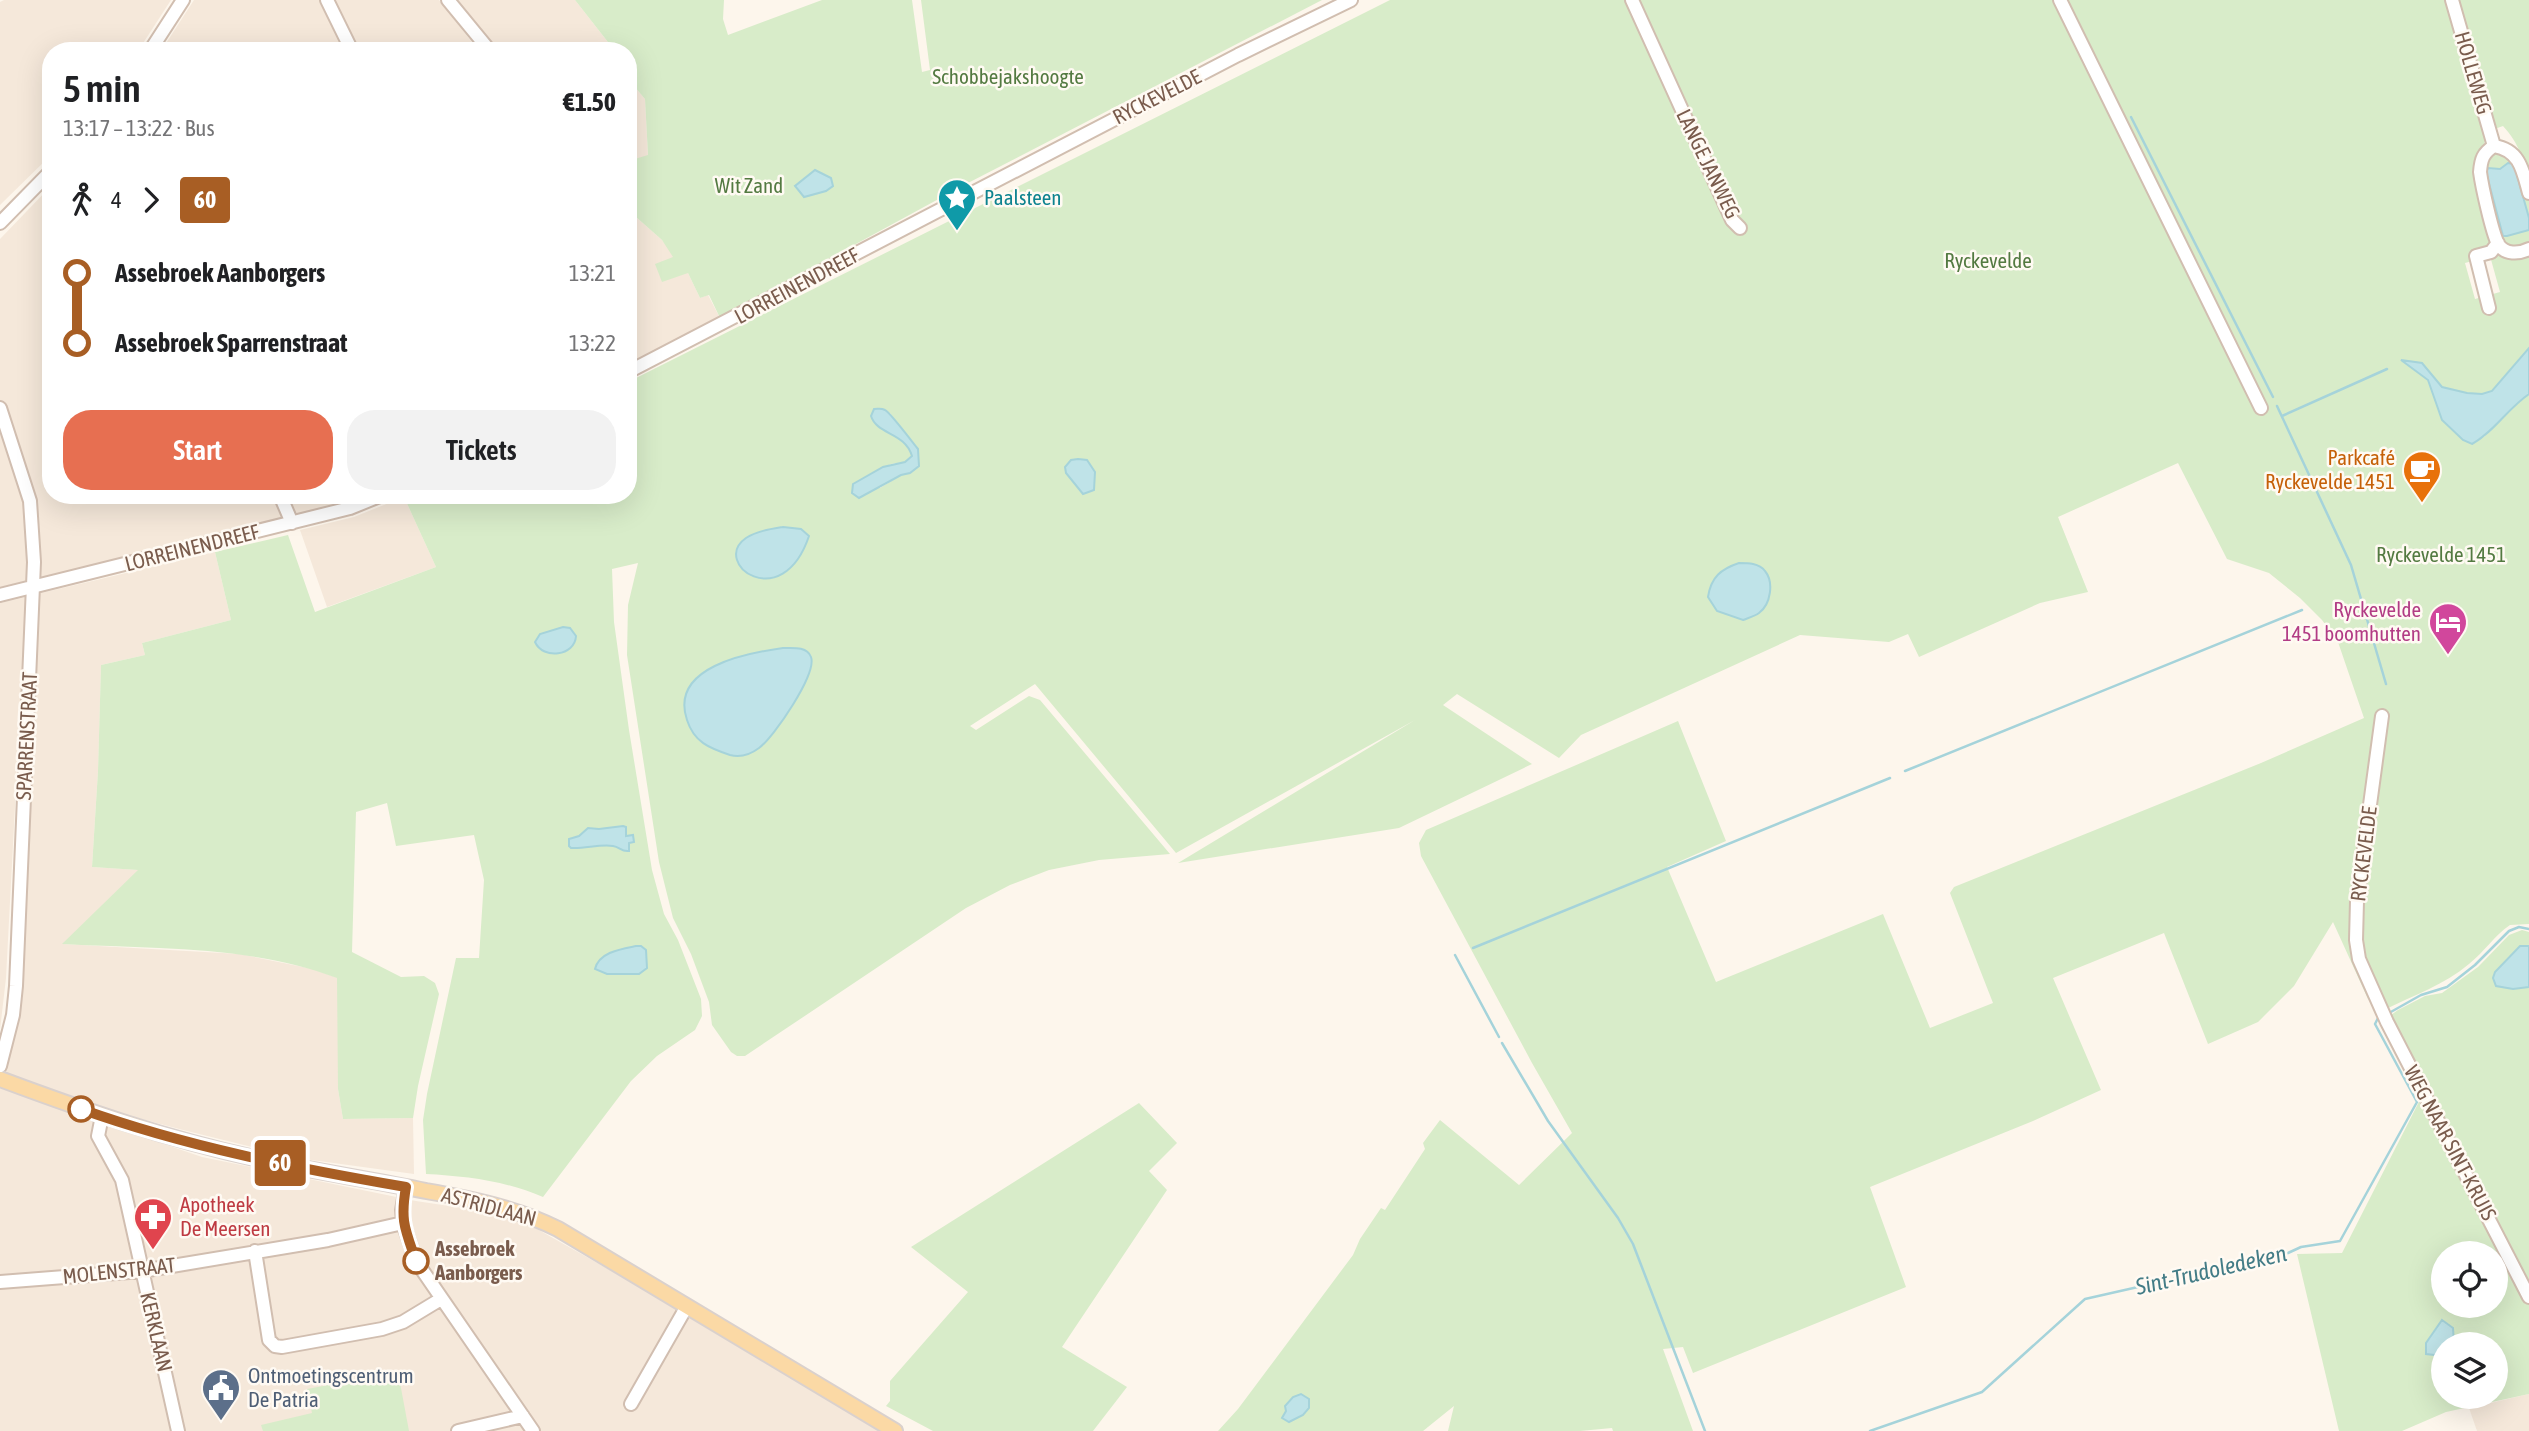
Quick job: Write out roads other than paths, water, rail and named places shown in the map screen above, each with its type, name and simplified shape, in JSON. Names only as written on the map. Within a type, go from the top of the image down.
[{"type":"main road","name":"ASTRIDLAAN","points":[[0,1079],[102,1116],[253,1158],[476,1200],[542,1221],[895,1431]]},
{"type":"street","points":[[156,42],[183,0]]},
{"type":"street","points":[[327,0],[348,42]]},
{"type":"street","points":[[448,0],[483,42]]},
{"type":"street","name":"RYCKEVELDE","points":[[964,198],[1226,61],[1351,0]]},
{"type":"street","name":"LANGE JANWEG","points":[[1632,0],[1732,220],[1740,228]]},
{"type":"street","points":[[2060,0],[2261,408]]},
{"type":"street","name":"HOLLEWEG","points":[[2452,0],[2494,146]]},
{"type":"street","points":[[2529,193],[2516,157],[2509,150],[2494,146],[2485,152],[2480,162],[2480,172],[2498,243],[2515,253],[2529,249]]},
{"type":"street","points":[[0,223],[42,180]]},
{"type":"street","name":"LORREINENDREEF","points":[[637,367],[964,198]]},
{"type":"street","points":[[2489,308],[2476,256],[2491,252],[2498,243]]},
{"type":"street","name":"SPARRENSTRAAT","points":[[0,408],[30,501],[34,562],[16,986],[13,1015],[0,1066]]},
{"type":"street","points":[[284,504],[292,523]]},
{"type":"street","name":"LORREINENDREEF","points":[[0,595],[360,504]]},
{"type":"street","name":"RYCKEVELDE","points":[[2372,990],[2357,949],[2357,901],[2382,716]]},
{"type":"street","name":"WEG NAAR SINT-KRUIS","points":[[2372,990],[2529,1297]]},
{"type":"street","name":"KERKLAAN","points":[[102,1116],[97,1136],[122,1180],[178,1431]]},
{"type":"street","points":[[406,1187],[403,1223],[416,1261],[533,1431]]},
{"type":"street","name":"MOLENSTRAAT","points":[[0,1282],[142,1271],[328,1240],[403,1223]]},
{"type":"street","points":[[256,1251],[269,1340],[275,1346],[282,1347],[393,1326],[442,1299]]},
{"type":"street","points":[[631,1404],[687,1306]]},
{"type":"street","points":[[458,1431],[523,1416]]},
{"type":"water","points":[[2508,163],[2515,168],[2529,218],[2529,230],[2503,236],[2486,172],[2488,168],[2500,169]]},
{"type":"water","points":[[815,170],[831,178],[833,186],[826,191],[804,197],[795,186]]},
{"type":"water","points":[[2529,348],[2529,394],[2472,444],[2463,440],[2442,420],[2428,380],[2401,360],[2422,363],[2442,387],[2482,394],[2492,391]]},
{"type":"water","points":[[874,409],[887,412],[918,449],[919,466],[859,498],[852,493],[853,484],[883,467],[905,462],[912,456],[903,442],[874,422],[871,416]]},
{"type":"water","points":[[1071,460],[1087,460],[1095,472],[1094,490],[1083,494],[1066,473],[1065,467]]},
{"type":"water","points":[[783,527],[801,529],[809,536],[797,560],[783,574],[768,578],[754,576],[743,569],[737,559],[737,548],[746,538]]},
{"type":"water","points":[[1739,563],[1760,566],[1770,581],[1769,599],[1763,609],[1743,620],[1717,611],[1708,597],[1718,575]]},
{"type":"water","points":[[563,627],[570,628],[576,636],[570,648],[551,653],[539,648],[535,642],[540,634]]},
{"type":"water","points":[[783,648],[806,651],[811,657],[811,665],[808,677],[793,705],[766,742],[753,752],[738,756],[715,750],[698,739],[690,728],[684,702],[689,687],[700,675],[732,659]]},
{"type":"water","points":[[626,827],[626,836],[633,835],[634,842],[629,843],[629,851],[608,846],[569,846],[569,839],[579,836],[588,828]]},
{"type":"water","points":[[636,946],[646,950],[647,968],[639,974],[607,974],[595,969],[597,963],[606,955]]},
{"type":"water","points":[[2520,946],[2529,946],[2529,987],[2513,989],[2496,986],[2493,978],[2495,972]]},
{"type":"water","points":[[2442,1320],[2453,1328],[2453,1332],[2434,1332]]},
{"type":"water","points":[[2431,1336],[2431,1355],[2426,1354],[2426,1343]]},
{"type":"water","points":[[1301,1394],[1309,1399],[1309,1408],[1303,1415],[1289,1422],[1282,1418],[1286,1411],[1285,1406],[1293,1397]]},
{"type":"waterway","points":[[2131,117],[2273,397]]},
{"type":"waterway","points":[[2282,416],[2387,369]]},
{"type":"waterway","points":[[2277,406],[2351,565],[2386,684]]},
{"type":"waterway","points":[[1905,771],[2302,610]]},
{"type":"waterway","points":[[1473,948],[1890,778]]},
{"type":"waterway","points":[[2389,1013],[2421,995],[2447,987],[2475,965],[2509,931],[2519,927],[2529,929]]},
{"type":"waterway","points":[[1455,955],[1499,1037]]},
{"type":"waterway","name":"Sint-Trudoledeken","points":[[1870,1431],[1982,1392],[2085,1299],[2288,1253],[2301,1247],[2340,1241],[2417,1102],[2375,1024],[2378,1018]]},
{"type":"waterway","points":[[1502,1043],[1548,1121],[1618,1218],[1633,1244],[1705,1431]]},
{"type":"place","name":"Paalsteen","points":[[957,232]]},
{"type":"place","name":"Parkcafé Ryckevelde 1451","points":[[2422,504]]},
{"type":"place","name":"Ryckevelde 1451 boomhutten","points":[[2448,656]]},
{"type":"place","name":"Apotheek De Meersen","points":[[153,1251]]},
{"type":"place","name":"Assebroek Aanborgers","points":[[416,1261]]},
{"type":"place","name":"Ontmoetingscentrum De Patria","points":[[221,1422]]},
{"type":"park label","name":"Schobbejakshoogte","points":[[1008,77]]},
{"type":"park label","name":"Wit Zand","points":[[749,186]]},
{"type":"park label","name":"Ryckevelde","points":[[1988,261]]},
{"type":"park label","name":"Ryckevelde 1451","points":[[2441,555]]}]
